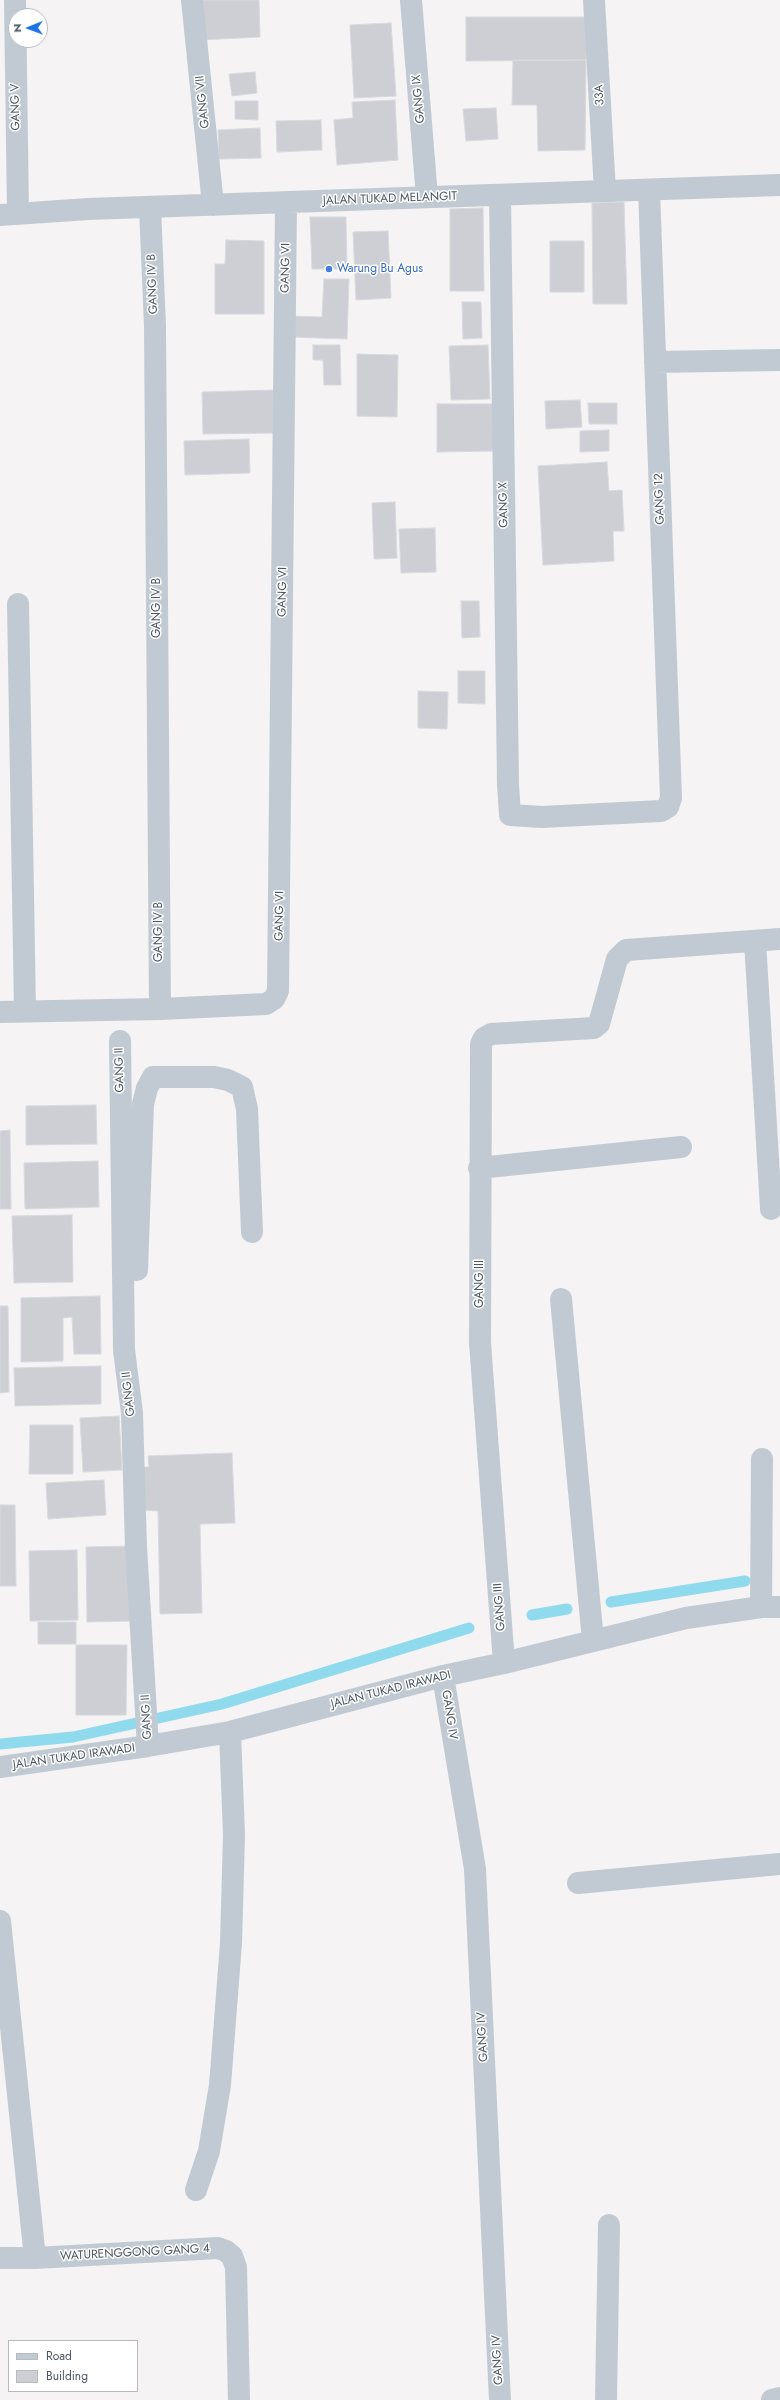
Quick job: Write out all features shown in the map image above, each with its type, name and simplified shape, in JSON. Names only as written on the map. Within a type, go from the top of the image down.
[{"type":"street","name":"GANG V","points":[[9,214],[15,0]]},
{"type":"street","name":"GANG VII","points":[[192,0],[213,204]]},
{"type":"street","name":"GANG IX","points":[[411,0],[427,197]]},
{"type":"street","name":"33A","points":[[594,0],[605,191]]},
{"type":"street","name":"JALAN TUKAD MELANGIT","points":[[9,214],[213,204],[286,203],[780,185]]},
{"type":"street","name":"GANG 12","points":[[649,190],[671,798],[668,807]]},
{"type":"street","name":"GANG X","points":[[500,195],[507,760],[510,815],[542,816],[647,813],[660,811],[668,807]]},
{"type":"street","name":"GANG VI","points":[[160,1009],[266,1004],[274,998],[278,990],[286,203]]},
{"type":"street","name":"GANG IV B","points":[[150,207],[155,342],[160,1009]]},
{"type":"street","points":[[655,362],[780,360]]},
{"type":"street","points":[[18,604],[25,1011]]},
{"type":"street","points":[[771,1209],[755,941],[780,939]]},
{"type":"street","name":"GANG III","points":[[504,1663],[480,1343],[479,1168],[482,1044],[484,1038],[490,1034],[594,1028],[599,1024],[604,1009],[611,974],[617,959],[626,950],[755,941]]},
{"type":"street","points":[[0,1012],[160,1009]]},
{"type":"street","name":"GANG II","points":[[120,1041],[124,1350],[132,1413],[136,1548],[148,1744]]},
{"type":"street","points":[[132,1413],[143,1104],[147,1088],[153,1077],[214,1077],[228,1080],[242,1087],[247,1109],[252,1232]]},
{"type":"street","points":[[479,1168],[681,1147]]},
{"type":"street","points":[[561,1299],[593,1641]]},
{"type":"street","points":[[762,1459],[770,1607]]},
{"type":"street","name":"JALAN TUKAD IRAWADI","points":[[0,1767],[230,1732],[443,1676],[504,1663],[686,1618],[770,1607]]},
{"type":"street","name":"GANG IV","points":[[443,1676],[475,1869],[500,2400]]},
{"type":"street","points":[[196,2190],[209,2151],[220,2085],[230,1951],[234,1835],[230,1732]]},
{"type":"street","points":[[578,1883],[780,1864]]},
{"type":"street","points":[[0,1921],[35,2258]]},
{"type":"street","points":[[606,2400],[609,2225]]},
{"type":"street","name":"WATURENGGONG GANG 4","points":[[0,2258],[35,2258],[218,2248],[232,2256],[236,2267],[239,2400]]},
{"type":"street","points":[[772,2400],[780,2398]]},
{"type":"building","points":[[200,0],[259,0],[260,37],[201,40]]},
{"type":"building","points":[[466,17],[587,17],[586,60],[466,61]]},
{"type":"building","points":[[391,23],[396,96],[354,98],[350,25]]},
{"type":"building","points":[[513,60],[586,60],[585,150],[538,151],[537,105],[512,105]]},
{"type":"building","points":[[255,72],[257,93],[232,96],[229,74]]},
{"type":"building","points":[[395,100],[398,160],[337,165],[334,120],[353,118],[352,102]]},
{"type":"building","points":[[235,101],[258,101],[258,120],[235,119]]},
{"type":"building","points":[[496,108],[498,139],[466,141],[463,109]]},
{"type":"building","points":[[321,120],[322,150],[277,152],[276,121]]},
{"type":"building","points":[[260,128],[261,158],[219,159],[218,130]]},
{"type":"building","points":[[624,202],[627,304],[593,304],[592,203]]},
{"type":"building","points":[[483,208],[484,291],[450,291],[450,209]]},
{"type":"building","points":[[310,217],[346,217],[347,269],[312,269]]},
{"type":"building","points":[[388,231],[391,298],[356,300],[353,232]]},
{"type":"building","points":[[226,240],[264,241],[264,314],[215,314],[215,264],[225,264]]},
{"type":"building","points":[[550,241],[584,241],[584,292],[550,292]]},
{"type":"building","points":[[324,279],[349,279],[347,339],[291,337],[291,316],[322,317]]},
{"type":"building","points":[[462,302],[481,302],[482,338],[463,339]]},
{"type":"building","points":[[313,345],[340,345],[341,385],[324,385],[323,360],[313,360]]},
{"type":"building","points":[[488,345],[490,399],[451,400],[449,346]]},
{"type":"building","points":[[357,354],[398,355],[397,417],[357,416]]},
{"type":"building","points":[[274,390],[274,433],[203,434],[202,392]]},
{"type":"building","points":[[580,400],[582,427],[546,429],[545,401]]},
{"type":"building","points":[[588,403],[617,403],[617,424],[589,424]]},
{"type":"building","points":[[437,404],[495,404],[495,451],[437,452]]},
{"type":"building","points":[[609,430],[609,451],[580,452],[580,431]]},
{"type":"building","points":[[249,439],[250,473],[185,475],[184,441]]},
{"type":"building","points":[[607,462],[609,491],[622,490],[624,531],[613,531],[614,561],[543,565],[538,466]]},
{"type":"building","points":[[395,502],[397,558],[374,559],[372,503]]},
{"type":"building","points":[[435,528],[436,572],[401,573],[399,529]]},
{"type":"building","points":[[461,601],[479,601],[480,637],[462,638]]},
{"type":"building","points":[[458,671],[485,671],[485,704],[458,703]]},
{"type":"building","points":[[418,691],[448,692],[447,729],[418,728]]},
{"type":"building","points":[[96,1105],[97,1144],[26,1145],[26,1106]]},
{"type":"building","points":[[10,1130],[11,1209],[0,1209],[0,1131]]},
{"type":"building","points":[[98,1161],[99,1207],[25,1209],[24,1163]]},
{"type":"building","points":[[72,1215],[73,1282],[14,1283],[12,1216]]},
{"type":"building","points":[[100,1296],[101,1354],[74,1354],[72,1317],[63,1318],[63,1361],[21,1362],[21,1298]]},
{"type":"building","points":[[0,1306],[8,1306],[9,1392],[0,1393]]},
{"type":"building","points":[[101,1366],[101,1404],[15,1406],[14,1368]]},
{"type":"building","points":[[119,1416],[122,1470],[83,1472],[80,1418]]},
{"type":"building","points":[[30,1425],[73,1425],[73,1474],[29,1474]]},
{"type":"building","points":[[232,1453],[235,1523],[200,1524],[202,1613],[160,1614],[158,1511],[142,1510],[140,1467],[149,1467],[148,1456]]},
{"type":"building","points":[[104,1480],[106,1515],[48,1519],[46,1483]]},
{"type":"building","points":[[0,1505],[15,1505],[16,1586],[0,1586]]},
{"type":"building","points":[[134,1546],[136,1621],[87,1622],[86,1547]]},
{"type":"building","points":[[77,1550],[78,1620],[30,1621],[29,1551]]},
{"type":"building","points":[[38,1622],[76,1622],[76,1644],[38,1644]]},
{"type":"building","points":[[76,1645],[127,1645],[126,1715],[76,1715]]},
{"type":"waterway","points":[[611,1602],[745,1581]]},
{"type":"waterway","points":[[532,1615],[567,1609]]},
{"type":"waterway","points":[[0,1744],[73,1737],[222,1704],[469,1628]]},
{"type":"place","name":"Warung Bu Agus","points":[[329,269]]}]
